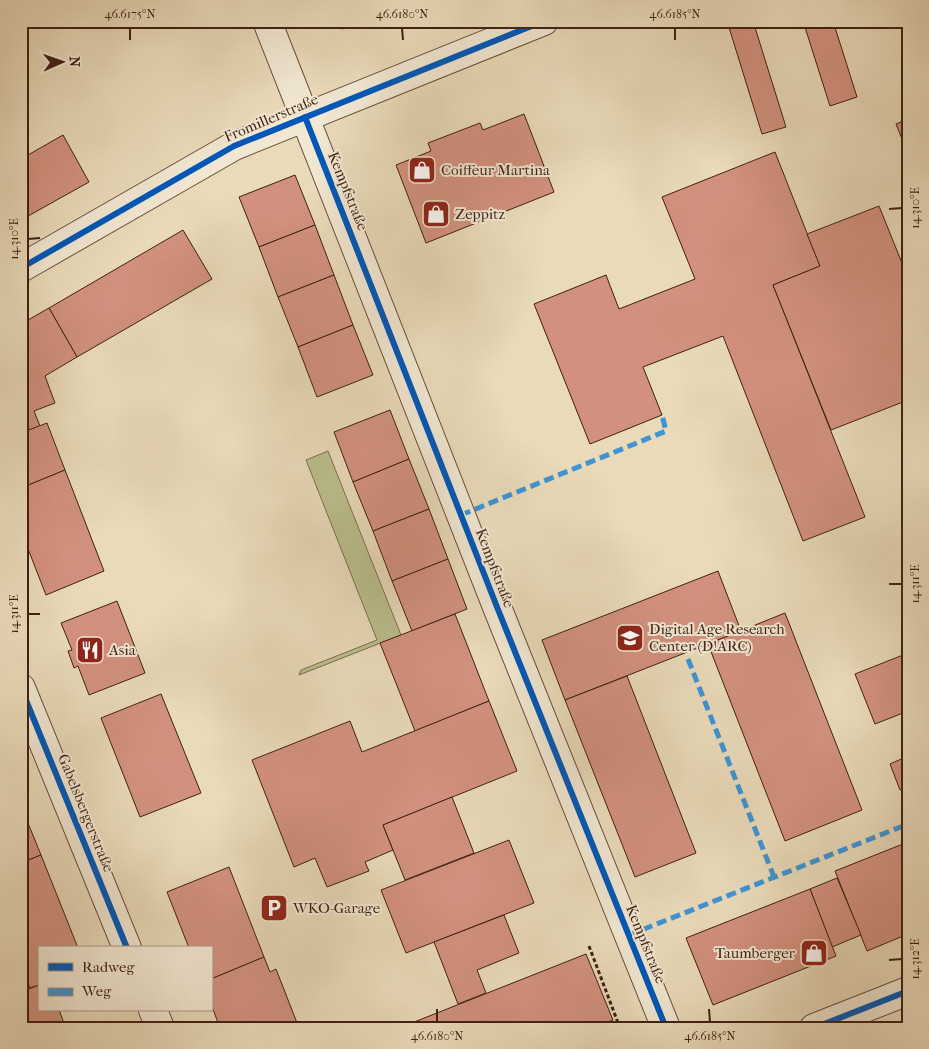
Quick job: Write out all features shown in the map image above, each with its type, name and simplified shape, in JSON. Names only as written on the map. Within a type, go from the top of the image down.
[{"type":"street","name":"Kempfstraße","points":[[267,21],[497,607],[666,1028]]},
{"type":"street","name":"Fromillerstraße","points":[[21,268],[234,146],[544,21]]},
{"type":"street","name":"Gabelsbergerstraße","points":[[21,688],[126,946]]},
{"type":"street","points":[[814,1028],[851,1021],[908,991]]},
{"type":"street","points":[[154,1012],[160,1028]]},
{"type":"path","points":[[589,946],[620,1028]]},
{"type":"green space","points":[[328,451],[401,635],[299,675],[301,670],[377,640],[306,460]]},
{"type":"building","points":[[339,21],[361,21],[342,29]]},
{"type":"building","points":[[727,21],[753,21],[786,127],[762,134]]},
{"type":"building","points":[[803,21],[833,21],[857,97],[830,106]]},
{"type":"building","points":[[524,114],[554,192],[426,243],[396,165],[431,151],[428,143],[480,123],[483,130]]},
{"type":"building","points":[[908,119],[908,154],[896,124]]},
{"type":"building","points":[[63,135],[89,182],[21,220],[21,159]]},
{"type":"building","points":[[775,152],[820,266],[773,285],[865,517],[803,541],[723,336],[643,367],[662,415],[590,444],[534,304],[606,275],[619,309],[695,279],[662,197]]},
{"type":"building","points":[[295,175],[315,225],[259,247],[239,197]]},
{"type":"building","points":[[879,206],[908,278],[908,400],[831,430],[773,285],[820,266],[807,234]]},
{"type":"building","points":[[315,225],[334,275],[278,297],[259,247]]},
{"type":"building","points":[[183,230],[212,279],[77,357],[49,308]]},
{"type":"building","points":[[334,275],[353,325],[298,347],[278,297]]},
{"type":"building","points":[[49,308],[77,357],[45,376],[55,403],[34,411],[40,426],[21,433],[21,324]]},
{"type":"building","points":[[353,325],[373,375],[317,397],[298,347]]},
{"type":"building","points":[[390,410],[409,459],[353,482],[334,432]]},
{"type":"building","points":[[47,423],[65,470],[21,488],[21,433]]},
{"type":"building","points":[[409,459],[429,509],[373,531],[353,482]]},
{"type":"building","points":[[65,470],[104,571],[46,595],[21,531],[21,488]]},
{"type":"building","points":[[429,509],[448,559],[392,581],[373,531]]},
{"type":"building","points":[[448,559],[467,609],[412,631],[392,581]]},
{"type":"building","points":[[718,571],[741,631],[565,700],[542,640]]},
{"type":"building","points":[[117,601],[145,673],[89,695],[78,666],[74,668],[68,651],[72,650],[61,623]]},
{"type":"building","points":[[785,613],[862,810],[785,841],[708,644]]},
{"type":"building","points":[[455,614],[489,701],[415,731],[380,643]]},
{"type":"building","points":[[908,653],[908,711],[875,724],[855,674]]},
{"type":"building","points":[[627,676],[696,853],[635,877],[565,700]]},
{"type":"building","points":[[161,694],[201,793],[140,817],[101,718]]},
{"type":"building","points":[[489,701],[517,771],[383,825],[393,850],[365,862],[369,871],[327,887],[315,858],[294,867],[252,760],[350,721],[362,752]]},
{"type":"building","points":[[908,756],[908,787],[900,790],[890,764]]},
{"type":"building","points":[[452,797],[474,853],[405,880],[383,825]]},
{"type":"building","points":[[21,806],[41,855],[21,863]]},
{"type":"building","points":[[509,840],[534,903],[406,953],[381,890]]},
{"type":"building","points":[[908,842],[908,934],[867,951],[835,871]]},
{"type":"building","points":[[41,855],[77,946],[38,946],[38,985],[30,988],[21,966],[21,863]]},
{"type":"building","points":[[229,867],[264,957],[212,979],[212,946],[188,946],[167,892]]},
{"type":"building","points":[[837,878],[861,935],[832,947],[810,889]]},
{"type":"building","points":[[810,889],[836,956],[713,1005],[686,938]]},
{"type":"building","points":[[504,915],[519,953],[477,970],[486,993],[458,1004],[434,942]]},
{"type":"building","points":[[586,954],[613,1020],[593,1028],[399,1028]]},
{"type":"building","points":[[264,957],[270,972],[276,969],[299,1028],[220,1028],[212,1007],[212,979]]},
{"type":"building","points":[[38,985],[38,1012],[60,1012],[66,1028],[21,1028],[21,992]]},
{"type":"marked path","points":[[461,515],[666,431],[662,415]]},
{"type":"marked path","points":[[688,659],[774,877]]},
{"type":"marked path","points":[[629,935],[908,824]]},
{"type":"cycle path","points":[[21,268],[234,146],[544,21]]},
{"type":"cycle path","points":[[305,117],[497,607],[666,1028]]},
{"type":"cycle path","points":[[21,688],[126,946]]},
{"type":"cycle path","points":[[814,1028],[908,991]]},
{"type":"place","name":"Coiffeur Martina","points":[[422,170]]},
{"type":"place","name":"Zeppitz","points":[[436,214]]},
{"type":"place","name":"Digital Age Research Center (D!ARC)","points":[[630,638]]},
{"type":"place","name":"Asia","points":[[90,650]]},
{"type":"place","name":"WKO-Garage","points":[[274,908]]},
{"type":"place","name":"Taumberger","points":[[814,953]]}]
